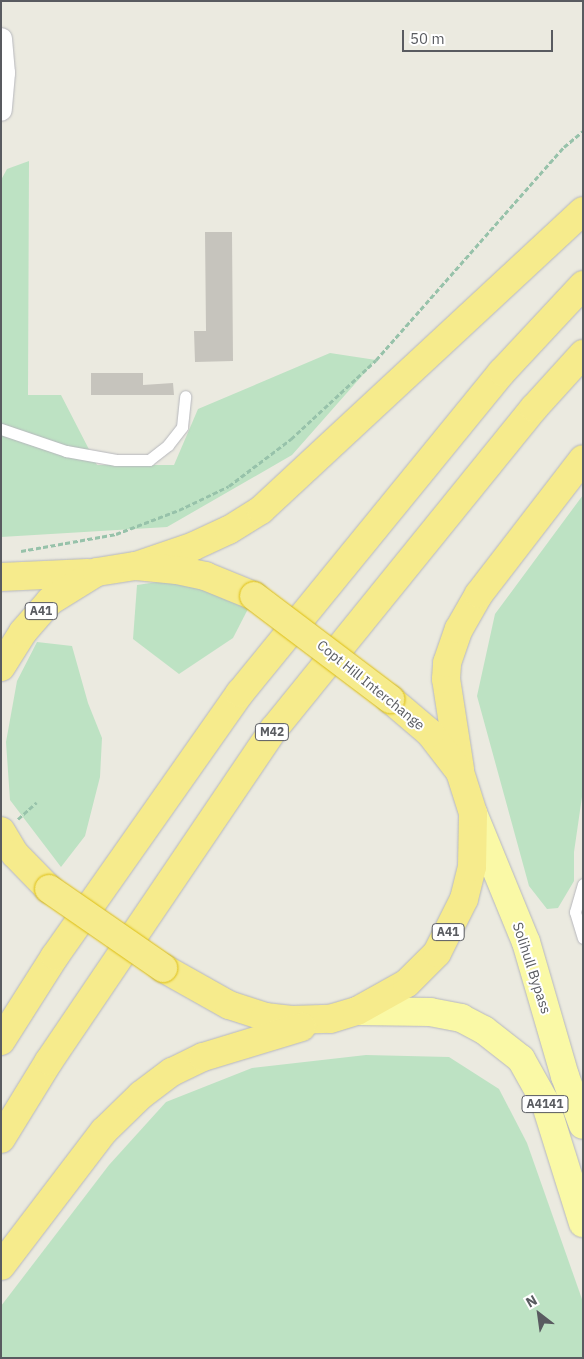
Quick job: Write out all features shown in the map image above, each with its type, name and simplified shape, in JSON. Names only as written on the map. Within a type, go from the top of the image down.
[{"type":"highway","points":[[136,566],[194,546],[229,530],[261,510],[583,211]]},
{"type":"highway","points":[[1,1042],[55,956],[240,693],[502,372],[583,285]]},
{"type":"highway","name":"M42","points":[[1,1139],[49,1061],[274,729],[534,408],[583,354]]},
{"type":"highway","points":[[460,772],[446,678],[447,663],[459,629],[479,594],[583,458]]},
{"type":"highway","name":"A41","points":[[6,565],[97,572]]},
{"type":"highway","name":"Copt Hill Interchange","points":[[1,667],[23,632],[50,601],[97,572],[136,566],[206,576],[254,596],[390,698],[430,733],[460,772],[474,812],[472,868],[464,898],[437,953],[408,983],[357,1010],[330,1019],[292,1020],[265,1017],[229,1005],[163,968],[49,889],[15,854],[10,825]]},
{"type":"highway","points":[[1,1266],[104,1131],[141,1095],[172,1072],[203,1057],[330,1019]]},
{"type":"main road","name":"Solihull Bypass","points":[[474,812],[526,942],[565,1076],[583,1125]]},
{"type":"main road","name":"A4141","points":[[357,1010],[430,1012],[461,1018],[484,1030],[521,1059],[545,1102],[583,1223]]},
{"type":"street","points":[[1,39],[4,72],[1,110]]},
{"type":"lane","points":[[1,429],[66,451],[116,460],[149,460],[168,445],[182,427],[185,396]]},
{"type":"lane","points":[[583,884],[575,912],[583,938]]},
{"type":"path","points":[[6,565],[116,534],[179,510],[229,486],[292,439],[376,360],[564,147],[583,131]]},
{"type":"path","points":[[10,825],[36,802]]},
{"type":"green space","points":[[29,161],[28,395],[61,395],[97,465],[174,465],[198,409],[330,353],[376,360],[292,455],[167,527],[1,537],[1,180],[7,169]]},
{"type":"green space","points":[[583,495],[583,790],[574,852],[574,881],[558,908],[547,909],[529,886],[477,696],[495,614]]},
{"type":"green space","points":[[178,579],[249,607],[233,638],[179,674],[133,639],[137,585]]},
{"type":"green space","points":[[37,642],[72,646],[88,703],[102,738],[100,777],[85,836],[61,867],[10,800],[6,742],[17,681]]},
{"type":"green space","points":[[366,1055],[449,1057],[499,1089],[527,1143],[583,1302],[583,1358],[1,1358],[1,1306],[109,1165],[166,1102],[252,1068]]},
{"type":"building","points":[[205,232],[232,232],[233,361],[195,362],[194,331],[206,331]]},
{"type":"building","points":[[91,373],[143,373],[143,385],[173,383],[174,395],[91,395]]}]
